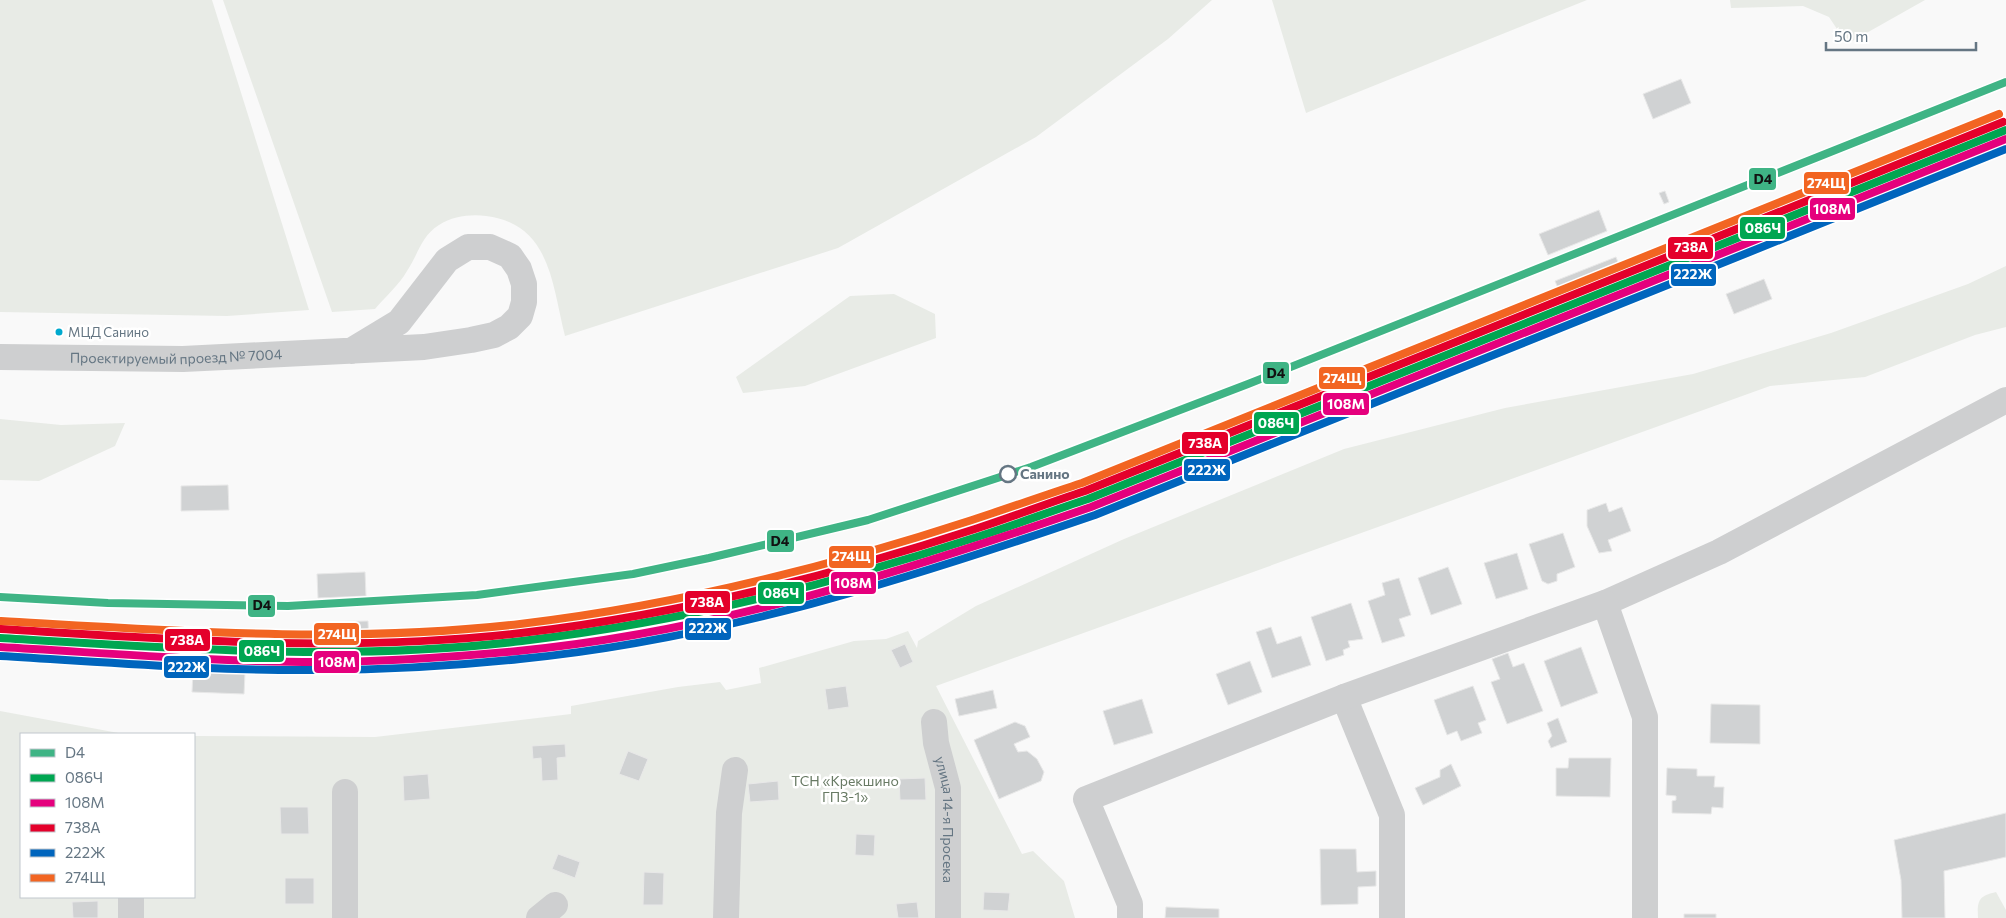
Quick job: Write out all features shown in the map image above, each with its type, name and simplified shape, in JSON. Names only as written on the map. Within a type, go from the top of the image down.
[{"type":"street","name":"Проектируемый проезд № 7004","points":[[0,358],[183,359],[424,347],[494,335],[509,327],[520,316],[524,302],[524,284],[519,269],[510,256],[490,247],[468,247],[446,260],[399,322],[351,350]]},
{"type":"street","points":[[1130,918],[1130,904],[1086,800],[1344,697],[1605,603],[1719,552],[2006,400]]},
{"type":"street","points":[[1605,603],[1645,717],[1646,918]]},
{"type":"street","points":[[1344,697],[1392,815],[1392,918]]},
{"type":"street","name":"улица 14-я Просека","points":[[934,722],[936,743],[948,788],[948,918]]},
{"type":"street","points":[[726,918],[729,814],[735,770]]},
{"type":"street","points":[[345,918],[346,792]]},
{"type":"street","points":[[131,898],[131,918]]},
{"type":"green space","points":[[0,0],[212,0],[309,310],[227,316],[0,312]]},
{"type":"green space","points":[[223,0],[1212,0],[1168,39],[1036,137],[838,248],[565,336],[551,278],[545,260],[536,244],[524,231],[508,221],[486,216],[474,215],[456,218],[444,222],[433,229],[424,240],[404,276],[375,309],[332,312]]},
{"type":"green space","points":[[1272,0],[1587,0],[1306,113]]},
{"type":"green space","points":[[1730,0],[1925,0],[1847,44],[1829,17],[1803,6],[1731,8]]},
{"type":"green space","name":"ТСН «Крекшино ГПЗ-1»","points":[[2006,266],[2006,327],[1975,335],[1865,377],[1770,386],[936,686],[1022,854],[1033,851],[1064,881],[1075,918],[0,918],[0,711],[119,733],[20,733],[20,898],[195,898],[195,736],[375,737],[571,714],[571,706],[678,687],[720,682],[726,690],[761,683],[759,668],[854,641],[886,639],[908,631],[917,648],[918,641],[976,606],[1124,539],[1344,449],[1505,408],[1693,374],[1831,333],[1968,284]]},
{"type":"green space","points":[[894,294],[935,314],[936,338],[805,386],[743,393],[736,377],[850,296]]},
{"type":"green space","points":[[0,419],[61,425],[125,423],[115,446],[39,481],[0,480]]},
{"type":"green space","points":[[1996,892],[2006,910],[2006,918],[1978,918],[1980,900],[1986,895]]},
{"type":"building","points":[[1681,79],[1691,103],[1653,119],[1643,94]]},
{"type":"building","points":[[1665,191],[1669,202],[1664,204],[1659,193]]},
{"type":"building","points":[[1599,210],[1607,231],[1548,255],[1539,234]]},
{"type":"building","points":[[1682,238],[1687,249],[1681,251],[1677,240]]},
{"type":"building","points":[[1616,257],[1623,276],[1563,300],[1555,281]]},
{"type":"building","points":[[1764,279],[1772,299],[1734,314],[1726,294]]},
{"type":"building","points":[[228,485],[229,510],[181,511],[181,486]]},
{"type":"building","points":[[1606,503],[1609,512],[1622,507],[1631,531],[1608,540],[1612,551],[1599,553],[1587,526],[1587,510]]},
{"type":"building","points":[[1563,533],[1575,567],[1557,574],[1557,581],[1548,584],[1542,581],[1529,544]]},
{"type":"building","points":[[1517,553],[1528,589],[1496,599],[1484,563]]},
{"type":"building","points":[[1448,567],[1462,604],[1431,615],[1418,578]]},
{"type":"building","points":[[365,572],[366,596],[318,598],[317,574]]},
{"type":"building","points":[[1399,578],[1411,615],[1399,619],[1405,636],[1382,643],[1368,601],[1385,595],[1382,583]]},
{"type":"building","points":[[1351,603],[1363,639],[1348,641],[1350,647],[1343,650],[1344,655],[1326,661],[1311,617]]},
{"type":"building","points":[[368,621],[369,645],[322,646],[321,622]]},
{"type":"building","points":[[1271,627],[1277,644],[1301,636],[1311,665],[1272,678],[1256,632]]},
{"type":"building","points":[[905,644],[913,662],[900,668],[891,650]]},
{"type":"building","points":[[1581,647],[1598,693],[1561,707],[1544,661]]},
{"type":"building","points":[[1508,653],[1513,667],[1524,663],[1543,711],[1507,724],[1491,682],[1500,679],[1492,659]]},
{"type":"building","points":[[1250,661],[1262,692],[1228,705],[1216,674]]},
{"type":"building","points":[[193,671],[245,673],[244,694],[192,692]]},
{"type":"building","points":[[846,686],[849,707],[828,710],[825,689]]},
{"type":"building","points":[[1473,686],[1486,720],[1478,723],[1482,733],[1461,741],[1457,731],[1447,735],[1434,700]]},
{"type":"building","points":[[993,690],[997,708],[959,716],[955,699]]},
{"type":"building","points":[[1142,699],[1153,733],[1114,745],[1103,711]]},
{"type":"building","points":[[1711,704],[1760,705],[1760,744],[1710,743]]},
{"type":"building","points":[[1558,718],[1567,742],[1551,748],[1548,741],[1552,736],[1547,723]]},
{"type":"building","points":[[1015,722],[1025,726],[1030,737],[1014,744],[1018,752],[1027,751],[1037,759],[1044,772],[1041,781],[999,799],[974,740]]},
{"type":"building","points":[[565,744],[566,757],[557,758],[558,780],[542,781],[541,758],[533,759],[532,746]]},
{"type":"building","points":[[628,751],[648,759],[639,781],[619,774]]},
{"type":"building","points":[[1569,758],[1611,758],[1610,797],[1556,796],[1556,768],[1568,768]]},
{"type":"building","points":[[1451,764],[1461,786],[1423,805],[1415,788],[1440,777],[1440,770]]},
{"type":"building","points":[[1667,768],[1697,769],[1697,776],[1715,776],[1714,787],[1724,787],[1723,808],[1712,807],[1711,814],[1672,813],[1672,801],[1676,800],[1676,796],[1666,795]]},
{"type":"building","points":[[428,774],[430,799],[404,801],[403,776]]},
{"type":"building","points":[[925,778],[926,800],[900,800],[899,779]]},
{"type":"building","points":[[778,781],[779,800],[750,802],[748,784]]},
{"type":"building","points":[[280,807],[308,807],[309,834],[281,834]]},
{"type":"building","points":[[2006,813],[2006,857],[1944,871],[1945,918],[1902,918],[1901,880],[1894,840]]},
{"type":"building","points":[[856,834],[875,835],[874,856],[855,855]]},
{"type":"building","points":[[1320,849],[1356,849],[1357,872],[1376,871],[1376,886],[1358,887],[1358,904],[1321,905]]},
{"type":"building","points":[[558,854],[580,862],[575,878],[552,869]]},
{"type":"building","points":[[644,872],[664,873],[663,905],[643,905]]},
{"type":"building","points":[[285,878],[314,878],[314,904],[285,904]]},
{"type":"building","points":[[984,892],[1010,893],[1008,911],[983,910]]},
{"type":"building","points":[[98,901],[98,918],[73,918],[72,902]]},
{"type":"building","points":[[917,902],[919,918],[898,918],[896,904]]},
{"type":"building","points":[[1166,907],[1219,909],[1219,918],[1165,918]]},
{"type":"building","points":[[1684,914],[1716,914],[1716,918],[1684,918]]},
{"type":"transit line","name":"D4","points":[[0,597],[108,603],[288,606],[477,595],[633,574],[868,520],[1031,467],[1248,384],[2006,82]]},
{"type":"transit line","name":"274Щ","points":[[1,621],[260,634],[390,633],[455,630],[520,624],[635,607],[692,596],[805,569],[917,538],[1082,483],[1999,114]]},
{"type":"transit line","name":"738А","points":[[1,629],[261,643],[391,642],[456,639],[521,633],[636,616],[694,605],[807,578],[920,547],[1085,491],[2003,122]]},
{"type":"transit line","name":"086Ч","points":[[0,638],[130,646],[261,651],[392,651],[457,647],[522,641],[638,624],[695,613],[809,586],[922,555],[1088,499],[2006,130]]},
{"type":"transit line","name":"108М","points":[[0,647],[238,661],[343,662],[418,659],[518,651],[592,642],[737,614],[809,596],[951,554],[1091,507],[2006,139]]},
{"type":"transit line","name":"222Ж","points":[[0,656],[159,666],[279,670],[344,670],[445,666],[594,650],[739,622],[811,604],[954,562],[1095,515],[2006,149]]},
{"type":"place","name":"МЦД Санино","points":[[59,332]]},
{"type":"place","name":"Санино","points":[[1008,474]]}]
